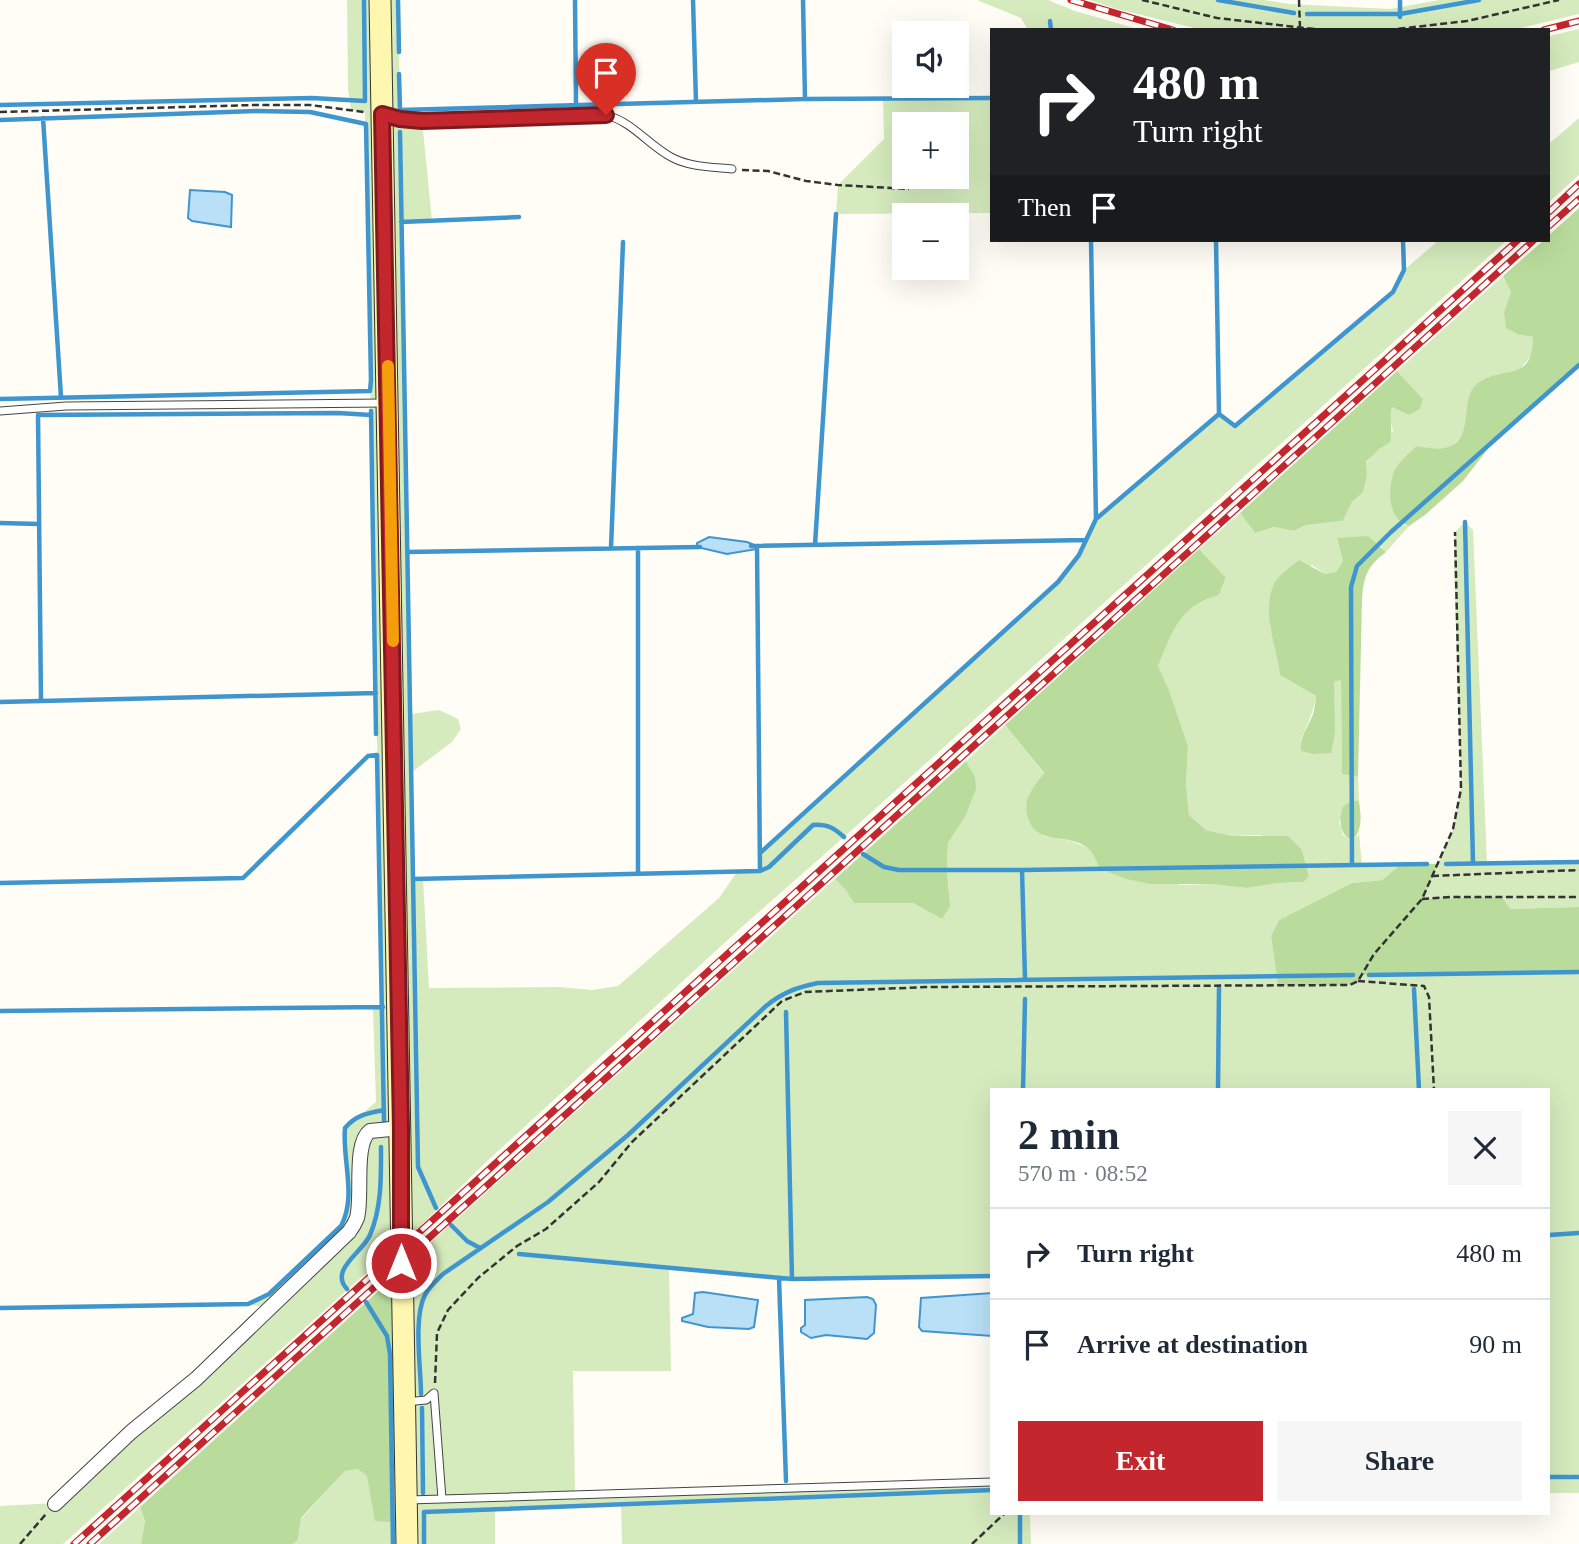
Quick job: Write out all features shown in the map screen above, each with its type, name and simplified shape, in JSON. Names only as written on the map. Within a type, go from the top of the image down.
[{"type":"street","points":[[380,0],[407,1544]]},
{"type":"street","points":[[55,1504],[131,1432],[196,1380],[333,1250],[356,1221],[361,1149],[365,1135],[384,1128],[401,1128]]},
{"type":"lane","points":[[382,114],[422,121],[606,115],[620,119],[670,157],[702,167],[732,169]]},
{"type":"lane","points":[[0,411],[66,407],[388,403]]},
{"type":"lane","points":[[405,1402],[426,1400],[434,1393]]},
{"type":"lane","points":[[434,1393],[442,1499]]},
{"type":"lane","points":[[406,1500],[990,1482]]},
{"type":"path","points":[[1142,0],[1217,18],[1300,28],[1299,0]]},
{"type":"path","points":[[1406,28],[1467,21],[1559,0]]},
{"type":"path","points":[[0,112],[310,105],[382,114]]},
{"type":"path","points":[[732,169],[768,170],[806,181],[838,185],[892,188]]},
{"type":"path","points":[[1358,981],[1374,954],[1422,899],[1453,829],[1461,789],[1455,532]]},
{"type":"path","points":[[1432,876],[1579,870]]},
{"type":"path","points":[[1422,899],[1579,897]]},
{"type":"path","points":[[434,1393],[437,1333],[448,1310],[478,1278],[517,1245],[546,1229],[598,1182],[632,1142],[782,1001],[805,992],[928,987],[1350,985],[1358,981],[1424,986],[1429,997],[1434,1088]]},
{"type":"path","points":[[20,1544],[55,1504]]},
{"type":"path","points":[[972,1544],[1003,1515]]},
{"type":"green space","points":[[347,0],[372,0],[392,1250],[63,1544],[0,1544],[0,1506],[55,1503],[269,1308],[248,1304],[269,1294],[340,1226],[348,1203],[345,1128],[376,1102],[373,1007],[382,1006],[365,112],[351,110],[348,89]]},
{"type":"green space","points":[[389,0],[398,0],[400,110],[421,110],[432,221],[401,222],[411,714],[439,710],[458,719],[461,729],[452,742],[412,772],[414,879],[423,879],[429,988],[559,987],[592,990],[618,986],[719,898],[737,872],[760,871],[760,853],[1058,582],[1079,555],[1096,519],[1219,414],[1235,425],[1393,292],[1404,270],[1437,242],[1505,242],[744,925],[484,1164],[408,1238],[406,879]]},
{"type":"green space","points":[[977,0],[1048,0],[1075,11],[1134,28],[1027,28],[1021,18]]},
{"type":"green space","points":[[1089,0],[1264,0],[1290,4],[1390,9],[1439,0],[1579,0],[1579,14],[1521,28],[1195,28]]},
{"type":"green space","points":[[1579,29],[1579,62],[1550,71],[1550,36]]},
{"type":"green space","points":[[990,98],[990,213],[969,213],[969,203],[892,203],[892,214],[836,214],[838,185],[884,139],[883,99]]},
{"type":"green space","points":[[1579,118],[1579,175],[1550,201],[1550,143]]},
{"type":"green space","points":[[1579,208],[1579,365],[1494,441],[1463,481],[1425,515],[1409,526],[1402,523],[1393,511],[1390,495],[1392,479],[1398,465],[1416,446],[1441,449],[1454,444],[1464,429],[1468,399],[1477,384],[1486,378],[1522,368],[1528,362],[1533,337],[1520,335],[1506,328],[1504,312],[1511,292],[1503,276],[1542,242],[1550,242],[1550,234]]},
{"type":"green space","points":[[1503,276],[1511,292],[1504,312],[1520,335],[1533,337],[1533,353],[1519,371],[1495,376],[1471,393],[1466,425],[1459,439],[1453,444],[1438,449],[1416,446],[1405,459],[1400,524],[1409,526],[1386,552],[1379,544],[1337,538],[1343,561],[1336,572],[1325,574],[1312,565],[1270,599],[1270,627],[1278,654],[1280,675],[1316,696],[1300,742],[1334,682],[1341,680],[1342,774],[1358,777],[1359,801],[1352,801],[1339,822],[1343,835],[1352,841],[1359,834],[1362,865],[1401,864],[1382,880],[1352,883],[1279,920],[1271,936],[1278,984],[1362,975],[1579,972],[1579,1493],[1550,1493],[1550,1088],[990,1088],[990,1276],[792,1279],[669,1268],[671,1371],[573,1371],[575,1495],[990,1482],[990,1515],[1030,1515],[1031,1544],[622,1544],[621,1505],[495,1510],[495,1544],[415,1544],[409,1262],[835,879],[847,890],[854,903],[913,903],[942,919],[949,892],[948,843],[965,817],[975,777],[966,761],[1005,725],[1044,774],[1029,794],[1044,836],[1071,841],[1181,885],[1211,884],[1247,888],[1304,882],[1309,876],[1302,850],[1260,835],[1232,836],[1206,830],[1189,815],[1186,784],[1188,746],[1158,666],[1173,631],[1186,613],[1219,595],[1226,579],[1199,549],[1240,513],[1255,533],[1274,527],[1294,531],[1306,525],[1343,521],[1352,502],[1363,492],[1367,476],[1366,463],[1393,431],[1390,418],[1392,407],[1409,415],[1420,409],[1423,399],[1397,371]]},
{"type":"green space","points":[[1397,371],[1423,399],[1420,409],[1409,415],[1392,407],[1390,442],[1366,462],[1367,476],[1363,492],[1352,502],[1343,521],[1306,525],[1294,531],[1274,527],[1255,533],[1240,513]]},
{"type":"green space","points":[[1465,522],[1473,530],[1487,863],[1579,862],[1579,907],[1509,909],[1422,899],[1453,829],[1461,789],[1454,562],[1455,532]]},
{"type":"green space","points":[[1368,536],[1386,552],[1375,562],[1365,578],[1362,599],[1358,777],[1342,774],[1341,680],[1334,682],[1335,733],[1331,753],[1313,754],[1301,751],[1302,738],[1313,713],[1316,696],[1280,675],[1269,605],[1275,582],[1299,560],[1325,574],[1336,572],[1343,561],[1337,538]]},
{"type":"green space","points":[[1199,549],[1226,578],[1219,595],[1195,606],[1179,622],[1158,666],[1188,746],[1186,784],[1189,815],[1206,830],[1232,836],[1288,836],[1302,850],[1309,876],[1304,882],[1247,888],[1211,884],[1150,884],[1127,879],[1100,869],[1091,851],[1081,844],[1039,833],[1028,818],[1026,804],[1044,773],[1005,725]]},
{"type":"green space","points":[[966,761],[975,777],[976,789],[965,817],[948,843],[950,906],[942,919],[913,903],[854,903],[835,879]]},
{"type":"green space","points":[[1359,801],[1361,817],[1360,827],[1352,841],[1344,834],[1340,821],[1343,806]]},
{"type":"green space","points":[[1401,864],[1438,864],[1423,899],[1502,897],[1510,909],[1579,907],[1579,972],[1362,975],[1350,985],[1278,985],[1271,936],[1279,920],[1352,883],[1382,880]]},
{"type":"green space","points":[[394,1277],[397,1446],[392,1446],[393,1522],[375,1521],[367,1476],[358,1469],[345,1471],[301,1518],[298,1540],[293,1544],[141,1544],[145,1521],[140,1507]]},
{"type":"green space","points":[[392,1445],[397,1446],[399,1544],[293,1544],[298,1540],[301,1519],[345,1471],[359,1469],[367,1475]]},
{"type":"green space","points":[[140,1507],[145,1521],[141,1544],[99,1544]]},
{"type":"water","points":[[190,190],[225,192],[232,195],[231,227],[192,221],[188,218]]},
{"type":"water","points":[[709,537],[747,542],[757,546],[757,549],[727,554],[697,547],[697,543]]},
{"type":"water","points":[[695,1293],[758,1300],[754,1327],[708,1327],[682,1321],[682,1318],[693,1314]]},
{"type":"water","points":[[990,1293],[990,1336],[922,1331],[919,1327],[921,1298]]},
{"type":"water","points":[[873,1299],[876,1305],[874,1333],[867,1339],[826,1335],[811,1338],[801,1332],[805,1325],[805,1300]]},
{"type":"waterway","points":[[0,105],[312,98],[365,101],[364,0]]},
{"type":"waterway","points":[[398,0],[399,52]]},
{"type":"waterway","points":[[575,0],[576,104]]},
{"type":"waterway","points":[[693,0],[696,102]]},
{"type":"waterway","points":[[803,0],[805,99]]},
{"type":"waterway","points":[[1218,0],[1294,13]]},
{"type":"waterway","points":[[1400,0],[1400,14],[1479,0]]},
{"type":"waterway","points":[[1307,14],[1400,14],[1400,17]]},
{"type":"waterway","points":[[1050,21],[1051,28]]},
{"type":"waterway","points":[[399,74],[400,110],[805,99],[990,98]]},
{"type":"waterway","points":[[0,120],[256,111],[310,112],[366,124],[371,380],[370,391],[0,399]]},
{"type":"waterway","points":[[43,118],[61,397]]},
{"type":"waterway","points":[[400,132],[418,1167],[436,1208]]},
{"type":"waterway","points":[[815,545],[836,214]]},
{"type":"waterway","points":[[401,222],[519,217]]},
{"type":"waterway","points":[[611,548],[623,242]]},
{"type":"waterway","points":[[1091,242],[1096,519]]},
{"type":"waterway","points":[[1216,242],[1219,414]]},
{"type":"waterway","points":[[760,853],[1058,582],[1079,555],[1096,519],[1219,414],[1235,426],[1393,292],[1404,270],[1403,242]]},
{"type":"waterway","points":[[1352,865],[1351,587],[1357,566],[1391,532],[1579,365]]},
{"type":"waterway","points":[[371,411],[376,734]]},
{"type":"waterway","points":[[41,701],[38,415],[371,415]]},
{"type":"waterway","points":[[1465,522],[1473,863]]},
{"type":"waterway","points":[[0,523],[39,524]]},
{"type":"waterway","points":[[751,546],[1086,540]]},
{"type":"waterway","points":[[757,546],[760,871]]},
{"type":"waterway","points":[[408,552],[700,547]]},
{"type":"waterway","points":[[638,548],[638,874]]},
{"type":"waterway","points":[[0,702],[376,693]]},
{"type":"waterway","points":[[0,883],[243,878],[368,756],[377,755],[384,1121]]},
{"type":"waterway","points":[[414,879],[760,871],[769,867],[813,825],[830,827],[844,837]]},
{"type":"waterway","points":[[863,854],[884,867],[899,870],[1022,870]]},
{"type":"waterway","points":[[1446,864],[1579,862]]},
{"type":"waterway","points":[[1025,979],[1022,870],[1427,864]]},
{"type":"waterway","points":[[1369,975],[1579,972]]},
{"type":"waterway","points":[[421,1394],[419,1317],[425,1295],[433,1284],[443,1274],[548,1202],[628,1135],[766,1006],[790,991],[818,983],[1353,975]]},
{"type":"waterway","points":[[1218,1088],[1219,988]]},
{"type":"waterway","points":[[1414,989],[1419,1088]]},
{"type":"waterway","points":[[1023,1088],[1025,999]]},
{"type":"waterway","points":[[0,1011],[383,1007]]},
{"type":"waterway","points":[[786,1012],[792,1279]]},
{"type":"waterway","points":[[0,1308],[248,1304],[269,1294],[341,1226],[346,1214],[349,1190],[345,1128],[358,1117],[384,1110]]},
{"type":"waterway","points":[[347,1289],[342,1282],[344,1268],[366,1242],[377,1214],[381,1147]]},
{"type":"waterway","points":[[451,1225],[467,1241],[480,1248]]},
{"type":"waterway","points":[[1550,1235],[1579,1233]]},
{"type":"waterway","points":[[519,1254],[792,1279],[990,1276]]},
{"type":"waterway","points":[[779,1278],[786,1481]]},
{"type":"waterway","points":[[366,1302],[387,1336],[390,1354],[393,1544]]},
{"type":"waterway","points":[[422,1408],[423,1493]]},
{"type":"waterway","points":[[1550,1477],[1579,1477]]},
{"type":"waterway","points":[[424,1544],[424,1512],[990,1490]]},
{"type":"waterway","points":[[1020,1515],[1020,1544]]},
{"type":"railway","points":[[1071,0],[1166,28]]},
{"type":"railway","points":[[1550,28],[1579,21]]},
{"type":"railway","points":[[1550,211],[1579,184]]},
{"type":"railway","points":[[1550,225],[1579,199]]},
{"type":"railway","points":[[74,1544],[1516,242]]},
{"type":"railway","points":[[90,1544],[1532,242]]},
{"type":"slow traffic","points":[[388,366],[393,641]]},
{"type":"route","points":[[401,1263],[401,1128],[382,114],[422,121],[606,115]]}]
